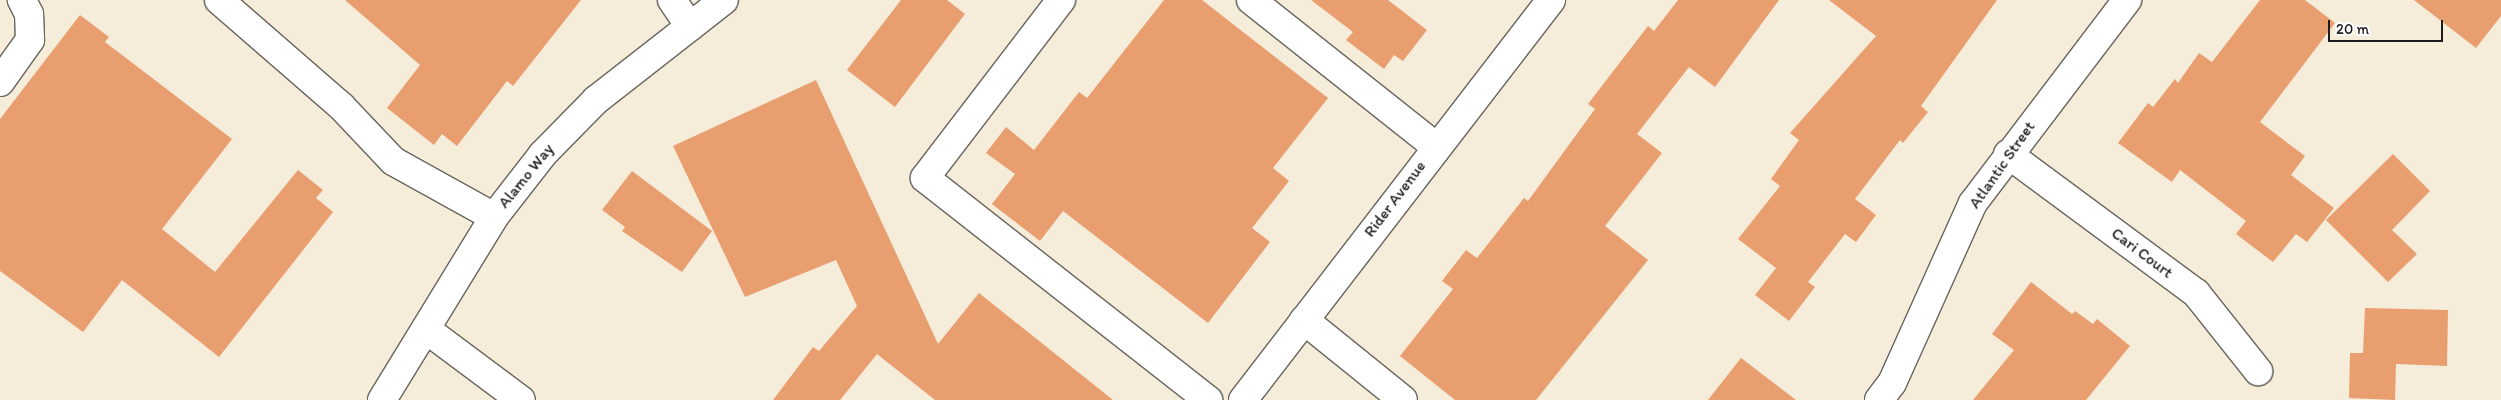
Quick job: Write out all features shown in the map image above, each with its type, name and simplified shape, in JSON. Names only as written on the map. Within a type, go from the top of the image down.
[{"type":"street","points":[[0,82],[30,40],[29,14],[22,0]]},
{"type":"street","points":[[219,0],[341,106],[393,160],[494,217]]},
{"type":"street","points":[[672,0],[690,27]]},
{"type":"street","name":"Alamo Way","points":[[382,400],[427,330],[494,217],[568,127],[724,0]]},
{"type":"street","points":[[1061,0],[925,178],[1208,400]]},
{"type":"street","points":[[1251,0],[1435,146]]},
{"type":"street","name":"Rider Avenue","points":[[1243,400],[1435,146],[1551,0]]},
{"type":"street","name":"Atlantic Street","points":[[1879,400],[1892,383],[1973,203],[2008,154],[2127,0]]},
{"type":"street","name":"Cari Court","points":[[2008,154],[2196,294],[2258,371]]},
{"type":"street","points":[[1304,320],[1403,400]]},
{"type":"street","points":[[427,330],[521,400]]},
{"type":"building","points":[[345,0],[581,0],[513,86],[507,81],[457,146],[442,134],[434,145],[387,108],[420,65]]},
{"type":"building","points":[[901,0],[947,0],[965,14],[895,107],[847,70]]},
{"type":"building","points":[[1164,0],[1202,0],[1328,98],[1273,168],[1289,181],[1252,228],[1270,242],[1208,323],[1063,211],[1040,241],[992,204],[1015,174],[986,153],[1006,127],[1034,150],[1079,92],[1087,98]]},
{"type":"building","points":[[1311,0],[1388,0],[1427,30],[1403,61],[1394,55],[1384,69],[1346,40],[1353,32]]},
{"type":"building","points":[[1678,0],[1779,0],[1715,87],[1689,67],[1637,134],[1662,153],[1605,226],[1648,260],[1536,400],[1455,400],[1400,356],[1453,289],[1442,281],[1466,250],[1477,258],[1524,198],[1528,201],[1595,109],[1588,104],[1648,26],[1654,31]]},
{"type":"building","points":[[1829,0],[1997,0],[1921,106],[1928,112],[1903,143],[1900,140],[1855,199],[1876,215],[1856,242],[1845,234],[1808,282],[1815,287],[1789,321],[1755,295],[1776,268],[1738,239],[1780,186],[1771,179],[1799,140],[1790,133],[1876,36]]},
{"type":"building","points":[[2260,0],[2305,0],[2335,23],[2260,122],[2305,156],[2291,175],[2334,208],[2307,242],[2296,234],[2273,262],[2236,234],[2246,221],[2180,170],[2172,182],[2118,143],[2148,103],[2153,107],[2175,79],[2178,83],[2199,53],[2212,62]]},
{"type":"building","points":[[2414,0],[2501,0],[2501,16],[2476,48]]},
{"type":"building","points":[[80,15],[109,37],[105,42],[232,139],[162,229],[215,272],[298,170],[323,190],[316,198],[333,212],[219,357],[122,280],[83,332],[0,271],[0,119]]},
{"type":"building","points":[[816,80],[938,344],[979,293],[1113,400],[935,400],[877,354],[840,400],[773,400],[813,347],[819,351],[857,306],[836,260],[745,297],[673,146]]},
{"type":"building","points":[[2393,154],[2430,191],[2392,230],[2417,254],[2388,282],[2326,220]]},
{"type":"building","points":[[632,171],[712,231],[682,272],[622,231],[625,227],[602,210]]},
{"type":"building","points":[[2031,282],[2072,314],[2075,311],[2093,324],[2097,319],[2130,346],[2086,400],[1973,400],[2014,350],[1992,334]]},
{"type":"building","points":[[2365,308],[2448,310],[2447,366],[2396,364],[2395,400],[2349,398],[2350,353],[2363,353]]},
{"type":"building","points":[[1741,358],[1796,400],[1708,400]]}]
